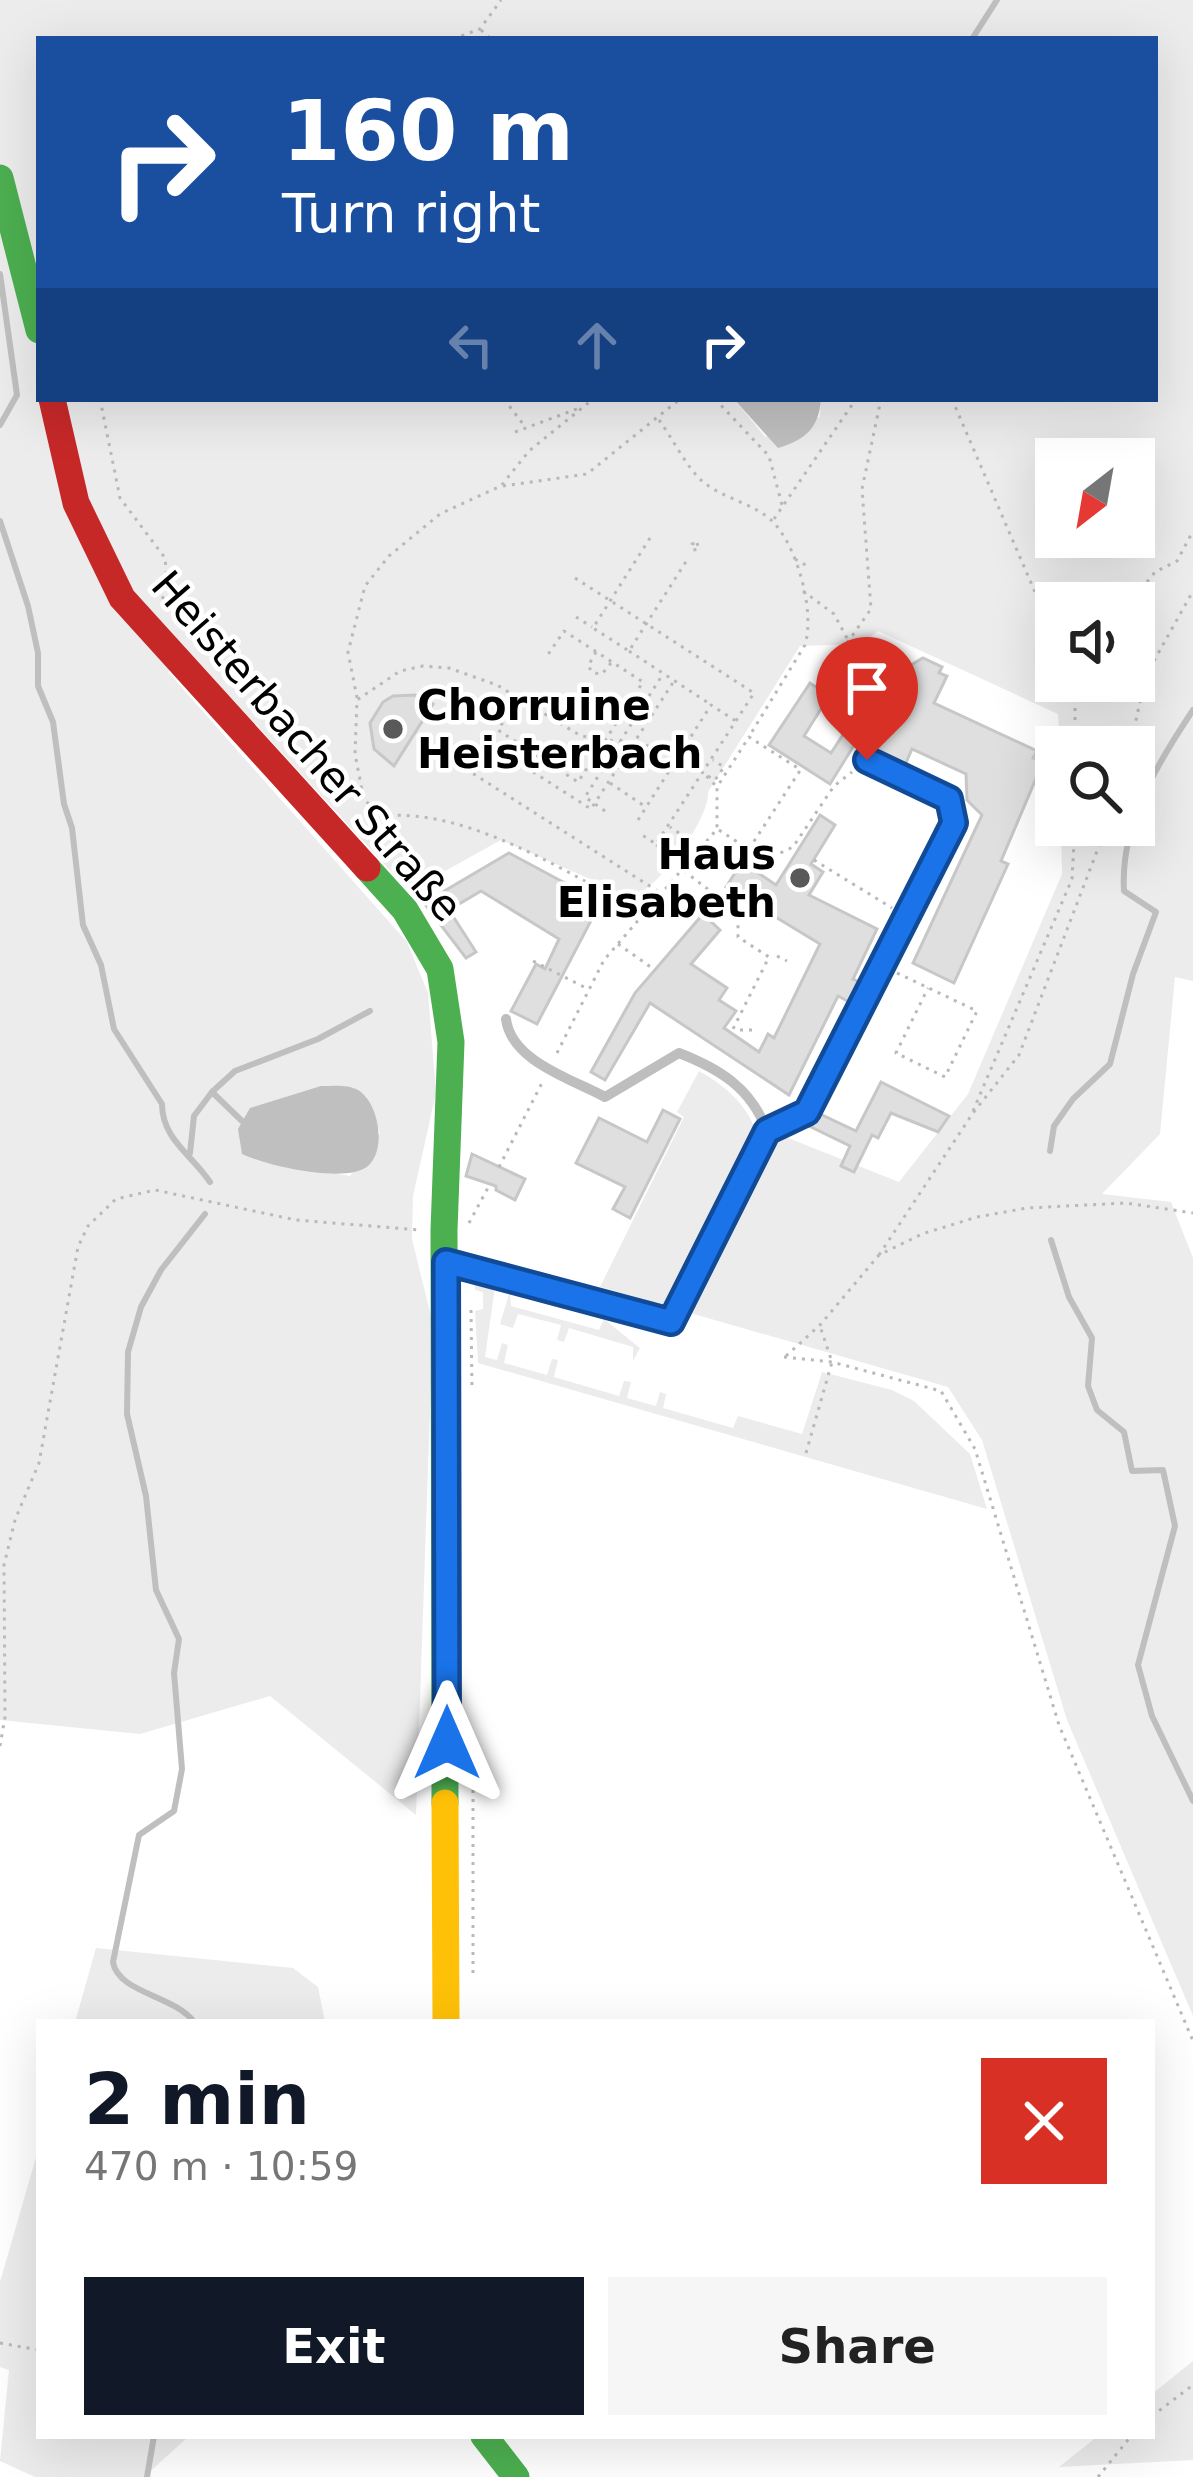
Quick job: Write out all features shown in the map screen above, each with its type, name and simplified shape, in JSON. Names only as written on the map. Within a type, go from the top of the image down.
[{"type":"main road","points":[[0,178],[36,318]]},
{"type":"main road","name":"Heisterbacher Straße","points":[[53,402],[70,494],[88,542],[122,598],[405,910],[427,941],[449,1008],[444,1230],[446,2019]]},
{"type":"main road","points":[[486,2439],[517,2477]]},
{"type":"lane","points":[[446,1262],[671,1322],[767,1131],[807,1112],[954,823],[949,799],[867,760]]},
{"type":"lane","points":[[506,1019],[508,1033],[522,1052],[605,1097],[679,1053],[726,1074],[758,1106],[767,1131]]},
{"type":"path","points":[[461,36],[480,29],[501,0]]},
{"type":"path","points":[[480,29],[488,36]]},
{"type":"path","points":[[101,402],[120,498],[165,558],[168,591],[145,625]]},
{"type":"path","points":[[507,402],[524,425]]},
{"type":"path","points":[[501,486],[529,451],[590,402]]},
{"type":"path","points":[[640,913],[566,870],[500,842],[425,814],[385,816],[364,800],[355,754],[357,700],[347,652],[364,586],[389,556],[440,514],[501,486],[587,475],[677,402]]},
{"type":"path","points":[[718,402],[769,456],[782,507]]},
{"type":"path","points":[[772,520],[854,402]]},
{"type":"path","points":[[816,687],[871,609],[862,488],[880,402]]},
{"type":"path","points":[[953,402],[1035,592]]},
{"type":"path","points":[[515,432],[584,407]]},
{"type":"path","points":[[500,1167],[617,943],[717,830],[717,787],[805,646],[810,630],[795,559],[772,520],[730,500],[699,478],[659,420]]},
{"type":"path","points":[[828,439],[837,447]]},
{"type":"path","points":[[1147,582],[1177,561],[1193,531]]},
{"type":"path","points":[[593,628],[650,538]]},
{"type":"path","points":[[795,559],[809,567]]},
{"type":"path","points":[[629,651],[687,560]]},
{"type":"path","points":[[575,578],[754,693],[656,844]]},
{"type":"path","points":[[801,590],[834,614],[848,641]]},
{"type":"path","points":[[1135,726],[1146,675],[1193,591]]},
{"type":"path","points":[[576,617],[736,721]]},
{"type":"path","points":[[518,699],[498,730],[578,782],[643,682],[564,631],[547,656]]},
{"type":"path","points":[[596,652],[589,657],[593,673],[602,674],[611,662]]},
{"type":"path","points":[[357,700],[400,671],[423,666],[479,678],[581,736],[682,751],[717,787]]},
{"type":"path","points":[[830,668],[886,695],[870,730]]},
{"type":"path","points":[[583,800],[663,674]]},
{"type":"path","points":[[480,738],[591,809],[674,681]]},
{"type":"path","points":[[638,820],[712,705]]},
{"type":"path","points":[[748,850],[802,768],[749,737]]},
{"type":"path","points":[[678,757],[715,780],[724,767],[711,759]]},
{"type":"path","points":[[717,830],[765,860],[795,849],[834,786],[867,760]]},
{"type":"path","points":[[458,764],[660,893]]},
{"type":"path","points":[[608,782],[646,807]]},
{"type":"path","points":[[595,804],[605,811]]},
{"type":"path","points":[[639,833],[679,859],[691,841],[668,826]]},
{"type":"path","points":[[973,1113],[1072,880],[1074,846]]},
{"type":"path","points":[[1099,846],[1019,1055],[973,1113],[879,1255],[820,1324],[784,1357],[832,1362],[941,1391],[975,1449],[1059,1725],[1193,2041]]},
{"type":"path","points":[[814,860],[903,916]]},
{"type":"path","points":[[682,870],[738,912],[738,937],[769,957],[731,1033]]},
{"type":"path","points":[[617,943],[655,970]]},
{"type":"path","points":[[777,956],[787,961]]},
{"type":"path","points":[[533,961],[590,989]]},
{"type":"path","points":[[879,964],[928,988],[977,1012],[945,1077],[896,1053],[928,988]]},
{"type":"path","points":[[740,1030],[754,1030]]},
{"type":"path","points":[[0,1746],[5,1717],[4,1565],[15,1520],[39,1463],[78,1247],[88,1226],[116,1199],[155,1190],[296,1220],[444,1230]]},
{"type":"path","points":[[879,1255],[976,1217],[1027,1208],[1126,1203],[1193,1213]]},
{"type":"path","points":[[806,1453],[832,1362],[820,1324]]},
{"type":"path","points":[[0,1559],[4,1565]]},
{"type":"path","points":[[0,2343],[36,2349]]},
{"type":"path","points":[[1155,2414],[1193,2385]]},
{"type":"path","points":[[1098,2477],[1128,2439]]},
{"type":"shaded area","points":[[0,0],[1193,0],[1193,981],[1175,977],[1160,1134],[1102,1194],[1171,1202],[1193,1258],[1193,2016],[1067,1720],[982,1440],[948,1387],[600,1287],[684,1117],[677,1112],[699,1071],[737,1100],[757,1140],[770,1147],[783,1136],[899,1182],[968,1094],[1062,874],[1061,846],[1155,846],[1155,726],[1059,726],[1058,714],[878,631],[862,644],[800,646],[708,792],[691,836],[642,892],[631,897],[501,840],[409,891],[190,653],[168,672],[407,942],[428,993],[436,1093],[413,1196],[412,1239],[433,1324],[416,1815],[270,1696],[140,1734],[0,1720]],"holes":[[[366,1096],[380,1133],[350,1176],[324,1171]]]},
{"type":"shaded area","points":[[737,402],[820,402],[809,431],[778,448]]},
{"type":"shaded area","points":[[321,1086],[354,1088],[371,1104],[379,1137],[369,1165],[359,1171],[327,1173],[270,1164],[242,1154],[238,1129],[250,1108]]},
{"type":"shaded area","points":[[475,1282],[495,1287],[485,1357],[497,1360],[502,1343],[508,1345],[504,1363],[547,1375],[552,1359],[558,1360],[554,1377],[619,1396],[624,1381],[631,1382],[627,1398],[656,1406],[660,1392],[666,1394],[663,1408],[733,1428],[738,1416],[802,1434],[822,1372],[892,1390],[914,1401],[970,1454],[987,1509],[478,1363],[475,1311],[483,1309],[483,1292],[475,1290]]},
{"type":"shaded area","points":[[510,1291],[511,1306],[599,1330],[604,1319],[640,1348],[633,1361],[633,1347],[569,1328],[564,1342],[557,1340],[561,1325],[518,1314],[513,1328],[500,1324]]},
{"type":"shaded area","points":[[96,1948],[293,1968],[318,1987],[324,2019],[76,2019]]},
{"type":"shaded area","points":[[36,2157],[36,2439],[186,2439],[144,2477],[35,2477],[0,2461],[9,2370],[0,2367],[0,2282]]},
{"type":"shaded area","points":[[1193,2361],[1193,2460],[1059,2467],[1094,2439],[1155,2439],[1155,2392]]},
{"type":"building","points":[[875,648],[911,665],[923,658],[942,667],[939,673],[947,676],[934,703],[1035,750],[1035,781],[1001,861],[1008,864],[954,983],[913,963],[982,815],[967,800],[966,774],[912,749],[905,765],[856,742],[830,784],[769,745],[810,683],[829,696],[804,736],[831,753],[852,721],[879,734],[898,694],[861,677]]},
{"type":"building","name":"Chorruine Heisterbach","points":[[415,695],[433,704],[394,766],[374,749],[370,723],[383,702],[393,696]]},
{"type":"building","points":[[820,815],[835,825],[811,864],[823,872],[809,895],[877,929],[853,979],[861,983],[851,1003],[838,996],[789,1095],[650,1003],[605,1080],[591,1072],[635,993],[703,914],[720,930],[691,964],[727,988],[719,1000],[736,1011],[724,1028],[759,1052],[768,1034],[774,1038],[820,944],[726,887],[742,862],[776,885]]},
{"type":"building","points":[[509,853],[593,898],[587,909],[595,913],[537,1024],[511,1011],[536,964],[545,969],[559,939],[481,891],[449,910],[476,952],[466,958],[424,903]]},
{"type":"building","points":[[881,1082],[949,1116],[938,1132],[891,1113],[878,1138],[872,1135],[854,1172],[841,1166],[850,1146],[807,1125],[818,1113],[856,1131]]},
{"type":"building","points":[[663,1110],[680,1119],[630,1218],[613,1209],[625,1187],[576,1163],[599,1118],[647,1142]]},
{"type":"building","points":[[472,1154],[525,1179],[515,1200],[496,1186],[466,1176]]},
{"type":"waterway","points":[[974,36],[997,0]]},
{"type":"waterway","points":[[0,274],[17,395],[0,425]]},
{"type":"waterway","points":[[0,521],[28,606],[38,653],[38,686],[53,722],[64,804],[72,828],[83,925],[101,965],[114,1029],[162,1104],[172,1137],[210,1182]]},
{"type":"waterway","points":[[1050,1151],[1054,1126],[1073,1099],[1110,1064],[1133,974],[1156,912],[1124,891],[1128,842],[1154,773],[1193,710]]},
{"type":"waterway","points":[[242,1121],[212,1092],[235,1071],[318,1039],[370,1011]]},
{"type":"waterway","points":[[190,1153],[194,1116],[212,1092]]},
{"type":"waterway","points":[[191,2019],[125,1981],[113,1962],[139,1835],[174,1811],[182,1769],[174,1673],[179,1639],[156,1590],[146,1496],[127,1414],[128,1352],[141,1307],[161,1270],[205,1214]]},
{"type":"waterway","points":[[1051,1240],[1069,1297],[1092,1338],[1088,1386],[1097,1410],[1124,1432],[1132,1471],[1163,1470],[1175,1526],[1138,1665],[1152,1716],[1193,1801]]},
{"type":"waterway","points":[[147,2477],[153,2439]]},
{"type":"traffic: fast","points":[[0,178],[36,318]]},
{"type":"traffic: fast","points":[[367,868],[405,910],[440,969],[451,1042],[444,1230],[445,1803]]},
{"type":"traffic: fast","points":[[486,2439],[516,2477]]},
{"type":"traffic: slow","points":[[445,1803],[446,2019]]},
{"type":"traffic: jam","points":[[53,402],[76,503],[122,598],[367,868]]},
{"type":"place","name":"Chorruine Heisterbach","points":[[393,729]]},
{"type":"place","name":"Haus Elisabeth","points":[[800,878]]},
{"type":"route","points":[[447,1743],[446,1262],[671,1322],[767,1131],[807,1112],[954,823],[949,799],[867,760]]}]
